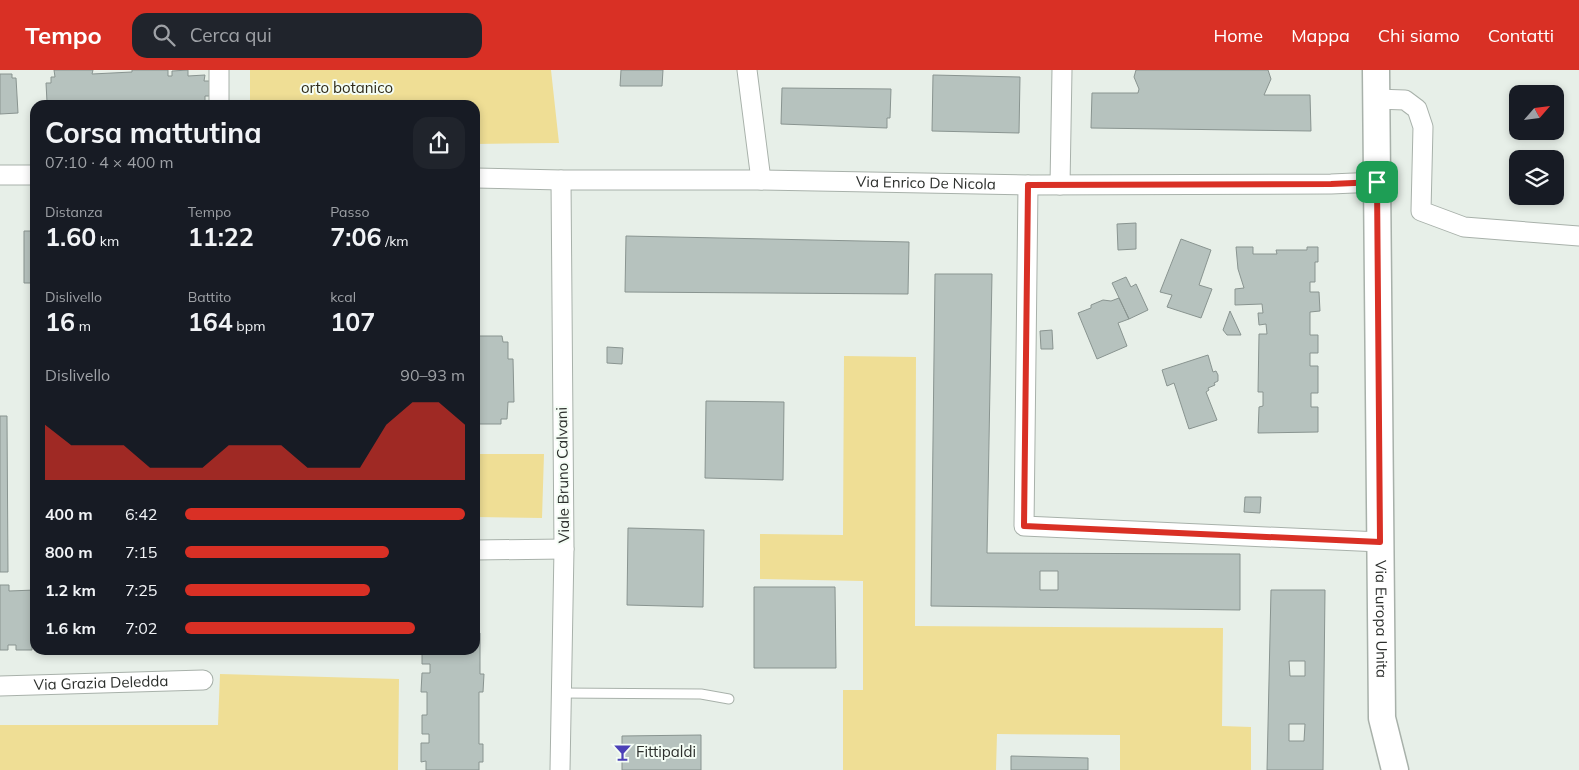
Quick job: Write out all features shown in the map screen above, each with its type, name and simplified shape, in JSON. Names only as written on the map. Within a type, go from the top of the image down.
[{"type":"street","points":[[219,70],[219,100]]},
{"type":"street","points":[[747,70],[762,180]]},
{"type":"street","points":[[1060,185],[1062,70]]},
{"type":"street","name":"Via Europa Unita","points":[[1376,70],[1382,718],[1395,770]]},
{"type":"street","points":[[1376,99],[1405,100],[1417,109],[1423,128],[1421,211],[1464,227],[1579,236]]},
{"type":"street","points":[[0,175],[30,175]]},
{"type":"street","name":"Via Enrico De Nicola","points":[[480,178],[762,180],[1028,185],[1321,184],[1377,182]]},
{"type":"street","name":"Viale Bruno Calvani","points":[[560,180],[564,549],[560,770]]},
{"type":"street","points":[[1028,185],[1024,526],[1380,542]]},
{"type":"street","points":[[480,550],[564,549]]},
{"type":"street","name":"Via Grazia Deledda","points":[[0,686],[203,680]]},
{"type":"street","points":[[1382,718],[1382,770]]},
{"type":"lane","points":[[560,693],[701,694],[729,698]]},
{"type":"green space","name":"orto botanico","points":[[250,70],[551,70],[559,143],[480,144],[480,100],[250,100]]},
{"type":"green space","points":[[844,356],[916,357],[915,626],[1223,628],[1222,726],[1251,727],[1251,770],[1120,770],[1120,735],[997,734],[996,770],[843,770],[843,690],[863,690],[863,581],[760,579],[760,534],[843,535]]},
{"type":"green space","points":[[480,454],[544,454],[542,518],[480,517]]},
{"type":"green space","points":[[220,674],[399,679],[398,770],[0,770],[0,725],[218,725]]},
{"type":"building","points":[[54,70],[93,70],[92,74],[132,72],[132,70],[168,70],[168,76],[172,76],[172,71],[188,70],[188,76],[205,75],[204,81],[210,81],[210,96],[205,96],[205,100],[47,100],[46,83],[51,83],[51,77],[55,77]]},
{"type":"building","points":[[621,70],[663,70],[662,86],[620,86]]},
{"type":"building","points":[[1136,70],[1268,70],[1271,79],[1264,95],[1310,95],[1311,131],[1091,128],[1092,93],[1138,93],[1139,89],[1134,77]]},
{"type":"building","points":[[0,74],[12,74],[12,78],[16,78],[18,113],[0,114]]},
{"type":"building","points":[[933,75],[1020,77],[1019,133],[932,131]]},
{"type":"building","points":[[782,88],[891,89],[890,118],[887,118],[887,128],[781,124]]},
{"type":"building","points":[[1136,223],[1136,249],[1118,250],[1117,224]]},
{"type":"building","points":[[24,231],[30,231],[30,283],[24,283]]},
{"type":"building","points":[[626,236],[909,242],[908,294],[625,292]]},
{"type":"building","points":[[1181,239],[1211,250],[1199,285],[1212,289],[1201,318],[1167,307],[1172,295],[1160,292]]},
{"type":"building","points":[[1236,247],[1253,247],[1253,254],[1277,254],[1276,250],[1307,250],[1307,247],[1318,247],[1318,262],[1315,262],[1315,282],[1310,282],[1310,292],[1319,292],[1320,311],[1310,312],[1310,335],[1318,335],[1318,353],[1310,353],[1310,366],[1318,366],[1318,393],[1311,393],[1311,407],[1318,407],[1318,432],[1258,433],[1259,407],[1263,406],[1263,392],[1258,392],[1259,334],[1267,334],[1266,324],[1259,325],[1258,313],[1263,313],[1262,304],[1235,305],[1235,289],[1244,288],[1238,269]]},
{"type":"building","points":[[935,274],[992,274],[987,553],[1240,554],[1240,610],[931,606]],"holes":[[[1040,571],[1058,571],[1058,590],[1040,590]]]},
{"type":"building","points":[[1126,277],[1131,287],[1136,284],[1148,310],[1129,319],[1112,283]]},
{"type":"building","points":[[1119,298],[1129,319],[1118,323],[1127,346],[1097,359],[1078,313],[1091,308],[1091,305],[1103,300],[1111,301]]},
{"type":"building","points":[[1230,311],[1241,335],[1227,335],[1223,330]]},
{"type":"building","points":[[1052,330],[1053,349],[1041,349],[1040,331]]},
{"type":"building","points":[[480,336],[502,336],[503,342],[508,342],[508,359],[513,359],[514,402],[508,402],[507,419],[501,419],[501,424],[480,424]]},
{"type":"building","points":[[607,347],[623,348],[622,364],[607,363]]},
{"type":"building","points":[[1208,355],[1213,372],[1216,371],[1218,375],[1218,381],[1214,383],[1215,385],[1208,388],[1209,390],[1206,392],[1217,420],[1189,429],[1174,383],[1167,386],[1162,370]]},
{"type":"building","points":[[706,401],[784,402],[783,480],[705,478]]},
{"type":"building","points":[[0,416],[7,416],[8,572],[0,572]]},
{"type":"building","points":[[1245,497],[1261,497],[1260,513],[1244,512]]},
{"type":"building","points":[[628,528],[704,530],[703,607],[627,605]]},
{"type":"building","points":[[0,585],[9,585],[9,591],[30,590],[30,650],[16,650],[16,645],[8,645],[8,650],[0,650]]},
{"type":"building","points":[[754,587],[835,587],[836,668],[754,668]]},
{"type":"building","points":[[1271,590],[1325,590],[1323,770],[1267,770]],"holes":[[[1289,661],[1305,661],[1305,676],[1290,676]],[[1289,724],[1305,724],[1304,741],[1289,741]]]},
{"type":"building","points":[[422,655],[480,655],[480,674],[484,674],[483,692],[479,692],[479,744],[483,744],[483,762],[479,762],[479,770],[426,770],[426,761],[421,762],[421,743],[429,743],[429,734],[422,734],[422,715],[427,715],[427,692],[421,692],[422,673],[430,673],[430,664],[422,664]]},
{"type":"building","points":[[701,735],[701,770],[622,770],[622,736]]},
{"type":"building","points":[[1011,756],[1088,758],[1088,770],[1011,770]]},
{"type":"place","name":"Fittipaldi","points":[[622,752]]},
{"type":"route","points":[[1377,182],[1380,542],[1024,526],[1028,185],[1331,184],[1377,182]]}]
